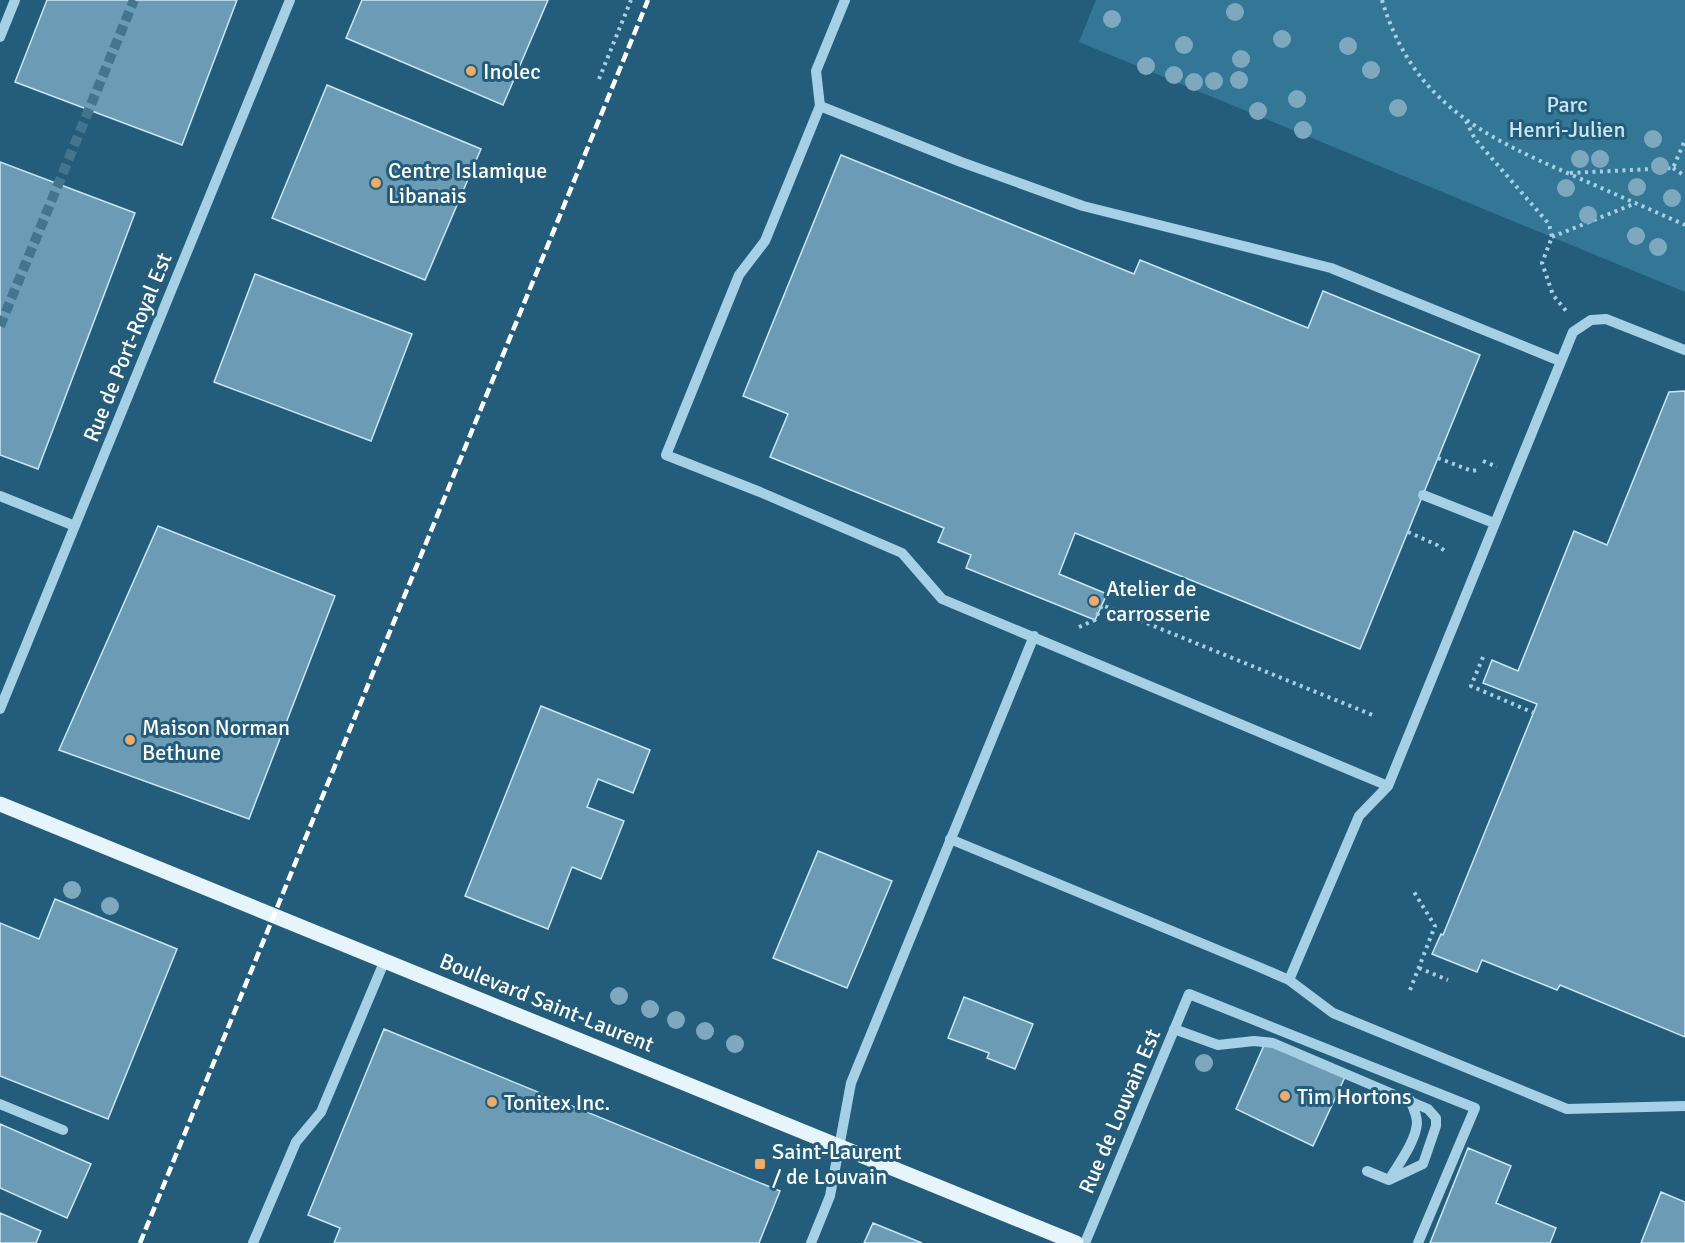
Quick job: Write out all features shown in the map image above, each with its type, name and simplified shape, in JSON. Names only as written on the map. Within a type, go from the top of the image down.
[{"type":"main road","name":"Boulevard Saint-Laurent","points":[[0,804],[1076,1243]]},
{"type":"street","points":[[0,37],[15,0]]},
{"type":"street","name":"Rue de Port-Royal Est","points":[[0,709],[290,0]]},
{"type":"street","points":[[845,0],[816,71],[820,106],[765,241],[740,275],[666,455],[760,492],[902,553],[942,599],[1388,786]]},
{"type":"street","points":[[820,106],[961,162],[1083,206],[1331,268],[1560,361]]},
{"type":"street","points":[[1290,980],[1359,816],[1388,786],[1573,333],[1584,323],[1598,319],[1613,322],[1685,350]]},
{"type":"street","points":[[0,495],[75,526]]},
{"type":"street","points":[[1423,495],[1494,523]]},
{"type":"street","points":[[811,1243],[830,1196],[851,1083],[1034,636]]},
{"type":"street","points":[[950,839],[1290,980],[1333,1013],[1567,1109],[1685,1106]]},
{"type":"street","points":[[253,1243],[296,1142],[321,1112],[385,960]]},
{"type":"street","name":"Rue de Louvain Est","points":[[1086,1243],[1189,994],[1475,1108],[1418,1243]]},
{"type":"street","points":[[1174,1029],[1218,1045],[1254,1041],[1273,1044],[1428,1108],[1436,1118],[1435,1132],[1422,1164],[1389,1180],[1367,1172]]},
{"type":"street","points":[[1389,1180],[1415,1130],[1416,1118],[1410,1100]]},
{"type":"street","points":[[0,1104],[63,1130]]},
{"type":"path","points":[[599,79],[631,0]]},
{"type":"path","points":[[1382,0],[1401,48],[1410,63],[1433,92],[1465,120],[1509,146],[1685,225]]},
{"type":"path","points":[[1465,120],[1475,139],[1549,224],[1552,237],[1542,263],[1553,294]]},
{"type":"path","points":[[1673,168],[1685,140]]},
{"type":"path","points":[[1566,173],[1673,168],[1685,176]]},
{"type":"path","points":[[1552,237],[1636,204]]},
{"type":"path","points":[[1438,458],[1472,471],[1478,470]]},
{"type":"path","points":[[1408,532],[1445,551]]},
{"type":"path","points":[[1079,627],[1095,620],[1102,604],[1375,716]]},
{"type":"path","points":[[1483,657],[1471,686],[1534,713]]},
{"type":"path","points":[[1410,990],[1435,926],[1414,892]]},
{"type":"path","points":[[1419,968],[1448,980]]},
{"type":"green space","name":"Parc Henri-Julien","points":[[1096,0],[1685,0],[1685,292],[1079,42]]},
{"type":"building","points":[[47,0],[237,0],[182,145],[15,82]]},
{"type":"building","name":"Inolec","points":[[362,0],[548,0],[503,105],[346,38]]},
{"type":"building","name":"Centre Islamique Libanais","points":[[327,85],[481,149],[425,280],[272,218]]},
{"type":"building","points":[[841,155],[1134,274],[1140,260],[1308,328],[1323,291],[1480,355],[1360,649],[1075,533],[1059,574],[1107,594],[1095,620],[966,568],[971,555],[938,542],[944,528],[770,457],[788,414],[743,396]]},
{"type":"building","points":[[0,162],[135,213],[38,469],[0,455]]},
{"type":"building","points":[[255,274],[412,334],[371,441],[214,382]]},
{"type":"building","points":[[1685,391],[1685,1037],[1560,985],[1557,990],[1482,960],[1477,972],[1432,954],[1441,934],[1443,935],[1537,704],[1483,683],[1492,660],[1518,671],[1574,531],[1607,545],[1669,392]]},
{"type":"building","points":[[158,526],[335,596],[249,819],[59,750]]},
{"type":"building","points":[[541,706],[650,750],[633,793],[598,779],[587,807],[624,821],[601,879],[572,867],[548,929],[465,896]]},
{"type":"building","points":[[818,851],[892,881],[847,988],[773,958]]},
{"type":"building","points":[[55,899],[177,949],[108,1119],[0,1076],[0,923],[39,939]]},
{"type":"building","points":[[964,997],[1033,1024],[1015,1069],[987,1058],[989,1053],[948,1038]]},
{"type":"building","points":[[384,1029],[780,1191],[759,1243],[334,1243],[340,1228],[308,1215]]},
{"type":"building","points":[[1265,1043],[1345,1077],[1313,1146],[1236,1109]]},
{"type":"building","points":[[0,1124],[91,1164],[67,1218],[0,1188]]},
{"type":"building","points":[[1468,1148],[1511,1166],[1496,1203],[1556,1228],[1550,1243],[1430,1243]]},
{"type":"building","points":[[1661,1192],[1685,1202],[1685,1243],[1641,1243]]},
{"type":"building","points":[[0,1213],[41,1231],[36,1243],[0,1243]]},
{"type":"building","points":[[873,1223],[922,1243],[864,1243]]},
{"type":"tunnel","points":[[0,326],[134,0]]},
{"type":"railway","points":[[140,1243],[648,0]]},
{"type":"place","name":"Inolec","points":[[471,71]]},
{"type":"place","name":"Centre Islamique Libanais","points":[[376,183]]},
{"type":"place","name":"Atelier de carrosserie","points":[[1094,601]]},
{"type":"place","name":"Maison Norman Bethune","points":[[130,740]]},
{"type":"place","name":"Tim Hortons","points":[[1285,1096]]},
{"type":"place","name":"Tonitex Inc.","points":[[492,1102]]},
{"type":"place","name":"Saint-Laurent / de Louvain","points":[[760,1164]]}]
